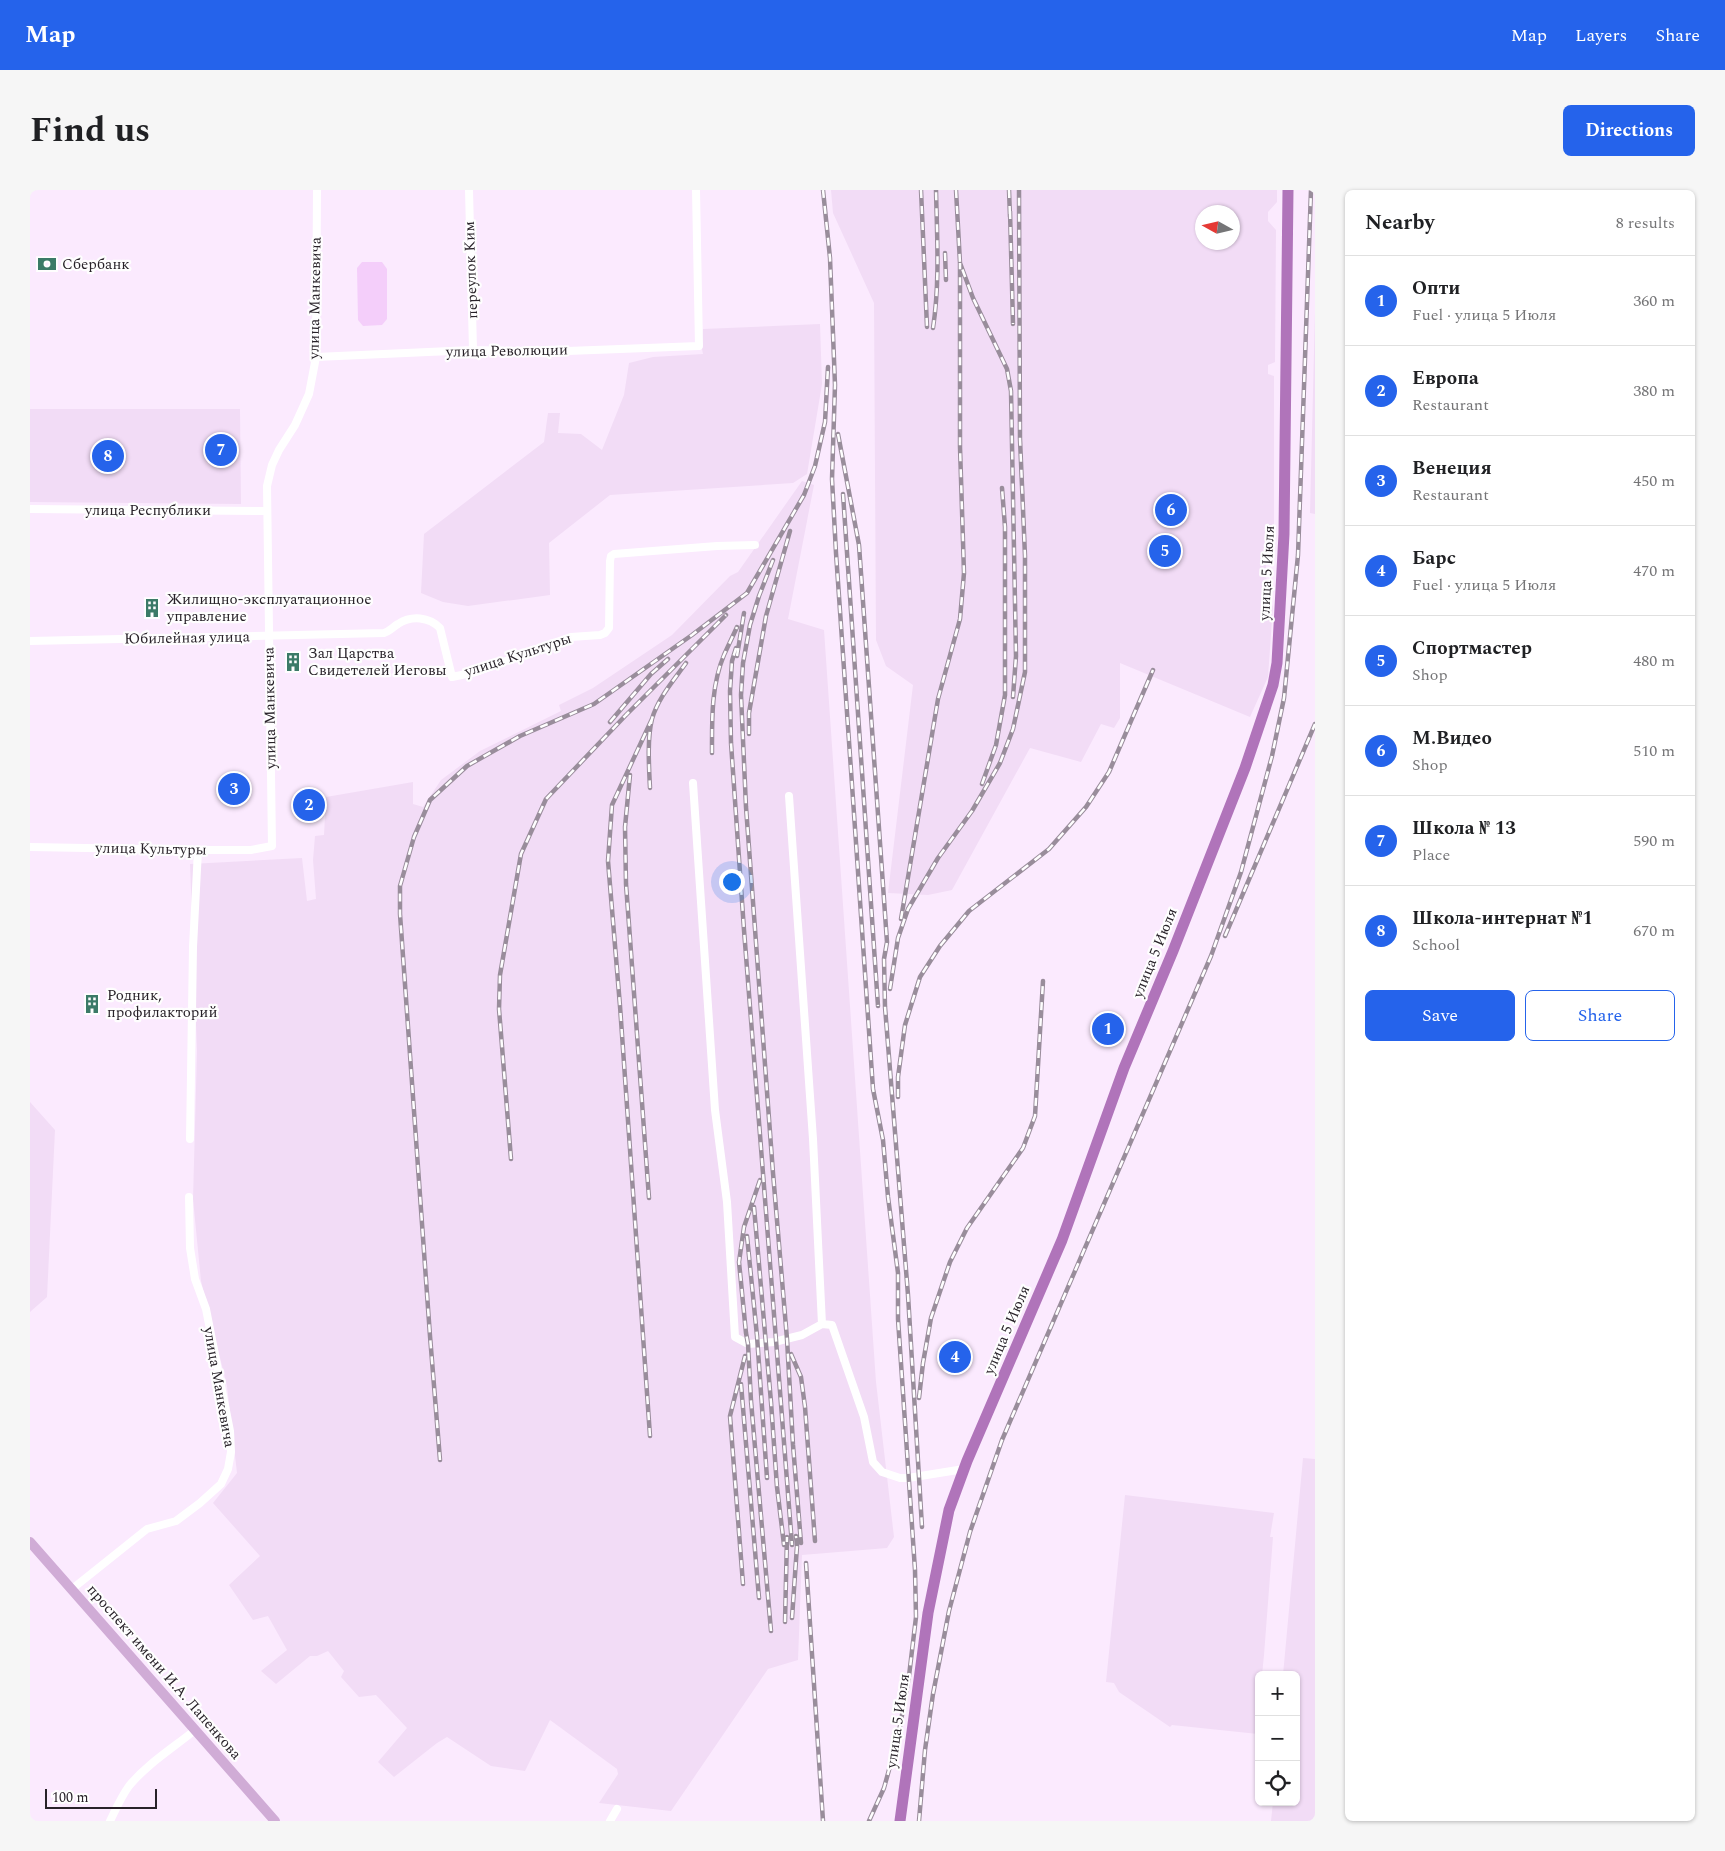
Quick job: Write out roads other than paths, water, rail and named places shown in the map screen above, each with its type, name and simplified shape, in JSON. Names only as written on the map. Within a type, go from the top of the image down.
[{"type":"highway","name":"улица 5 Июля","points":[[899,1819],[928,1612],[949,1510],[964,1469],[1062,1240],[1124,1068],[1173,951],[1245,768],[1273,685],[1277,663],[1285,516],[1288,190]]},
{"type":"main road","name":"проспект имени И.А. Лапенкова","points":[[30,1542],[275,1821]]},
{"type":"street","name":"улица Манкевича","points":[[272,846],[267,486],[272,465],[295,425],[309,394],[316,357],[317,190]]},
{"type":"street","name":"переулок Ким","points":[[469,190],[473,350]]},
{"type":"street","name":"улица Революции","points":[[316,357],[473,350],[541,352],[699,346],[696,190]]},
{"type":"street","name":"улица Республики","points":[[30,509],[266,510]]},
{"type":"street","name":"улица Культуры","points":[[444,643],[452,677],[476,672],[571,636],[600,635],[609,628],[610,561],[611,556],[614,554],[717,546],[755,546]]},
{"type":"street","name":"Юбилейная улица","points":[[30,641],[384,633],[404,621],[427,618],[440,628],[444,643]]},
{"type":"street","points":[[693,783],[715,1110],[727,1202],[735,1337],[748,1344],[774,1342],[802,1335],[822,1324],[832,1325],[864,1417],[873,1462],[882,1472],[900,1478],[908,1478],[964,1469]]},
{"type":"street","points":[[789,796],[813,1139],[822,1324]]},
{"type":"street","name":"улица Культуры","points":[[30,847],[251,850],[272,846]]},
{"type":"street","points":[[190,1138],[193,947],[198,850]]},
{"type":"street","name":"улица Манкевича","points":[[72,1589],[147,1529],[176,1521],[200,1503],[221,1484],[228,1469],[231,1452],[230,1431],[206,1309],[195,1279],[190,1248],[190,1197]]},
{"type":"street","points":[[110,1821],[129,1787],[147,1768],[195,1730]]},
{"type":"street","points":[[610,1821],[617,1809]]},
{"type":"railway","points":[[823,190],[830,258],[835,385],[832,479],[836,553],[873,1089],[883,1140],[898,1273],[898,1319],[915,1570],[916,1617],[909,1676],[898,1737],[884,1788],[869,1821]]},
{"type":"railway","points":[[921,190],[927,327]]},
{"type":"railway","points":[[933,328],[937,276],[936,190]]},
{"type":"railway","points":[[956,190],[960,263],[973,298],[1007,369],[1011,391],[1016,656],[1013,697]]},
{"type":"railway","points":[[1009,190],[1010,217]]},
{"type":"railway","points":[[890,989],[898,938],[908,909],[938,858],[972,811],[1000,763],[1013,729],[1025,672],[1025,556],[1020,439],[1019,190]]},
{"type":"railway","points":[[919,1821],[925,1750],[933,1694],[949,1611],[970,1532],[1002,1440],[1211,956],[1241,872],[1272,756],[1284,698],[1298,555],[1311,190]]},
{"type":"railway","points":[[1010,211],[1013,324]]},
{"type":"railway","points":[[945,253],[946,280]]},
{"type":"railway","points":[[901,919],[938,699],[960,619],[964,573],[960,447],[960,263]]},
{"type":"railway","points":[[440,1460],[400,914],[400,886],[414,837],[430,800],[467,766],[520,736],[594,704],[692,635],[747,593],[804,495],[815,466],[825,422],[828,367]]},
{"type":"railway","points":[[838,434],[859,545],[887,942],[884,959],[885,1007],[908,1295],[922,1527]]},
{"type":"railway","points":[[982,784],[996,745],[1005,695],[1005,527],[1002,488]]},
{"type":"railway","points":[[843,494],[878,1006]]},
{"type":"railway","points":[[749,734],[749,713],[766,616],[790,531]]},
{"type":"railway","points":[[773,560],[750,625],[743,663],[741,695],[746,807],[801,1543]]},
{"type":"railway","points":[[737,656],[744,613]]},
{"type":"railway","points":[[511,1159],[499,1009],[500,975],[521,854],[546,799],[626,715],[726,615]]},
{"type":"railway","points":[[712,753],[714,691],[724,655],[737,627]]},
{"type":"railway","points":[[736,648],[732,661],[730,691],[731,743],[792,1545]]},
{"type":"railway","points":[[610,722],[651,674],[668,659]]},
{"type":"railway","points":[[650,788],[649,744],[652,719],[662,697],[686,663]]},
{"type":"railway","points":[[898,1097],[898,1077],[905,1025],[920,977],[940,946],[969,911],[1049,849],[1086,807],[1109,772],[1153,670]]},
{"type":"railway","points":[[650,1436],[608,861],[612,805],[652,719]]},
{"type":"railway","points":[[1225,936],[1315,724]]},
{"type":"railway","points":[[630,775],[625,827],[626,884],[649,1198]]},
{"type":"railway","points":[[919,1398],[931,1318],[950,1262],[967,1228],[1023,1148],[1035,1116],[1043,981]]},
{"type":"railway","points":[[760,1180],[744,1227],[739,1262],[748,1344],[751,1401],[771,1631]]},
{"type":"railway","points":[[754,1207],[777,1487],[784,1545]]},
{"type":"railway","points":[[747,1236],[757,1336],[767,1478]]},
{"type":"railway","points":[[791,1354],[801,1377],[805,1407],[815,1541]]},
{"type":"railway","points":[[743,1584],[730,1416],[745,1356]]},
{"type":"railway","points":[[741,1384],[759,1598]]},
{"type":"railway","points":[[792,1618],[796,1536]]},
{"type":"railway","points":[[785,1622],[787,1537]]},
{"type":"railway","points":[[806,1563],[823,1821]]},
{"type":"place","name":"Сбербанк","points":[[47,264]]},
{"type":"place","name":"Школа № 13","points":[[221,450]]},
{"type":"place","name":"Школа-интернат №1","points":[[108,456]]},
{"type":"place","name":"М.Видео","points":[[1171,510]]},
{"type":"place","name":"Спортмастер","points":[[1165,551]]},
{"type":"place","name":"Жилищно-эксплуатационное управление","points":[[152,608]]},
{"type":"place","name":"Зал Царства Свидетелей Иеговы","points":[[293,662]]},
{"type":"place","name":"Венеция","points":[[234,789]]},
{"type":"place","name":"Европа","points":[[309,805]]},
{"type":"place","name":"Родник, профилакторий","points":[[92,1004]]},
{"type":"place","name":"Опти","points":[[1108,1029]]},
{"type":"place","name":"Барс","points":[[955,1357]]}]
